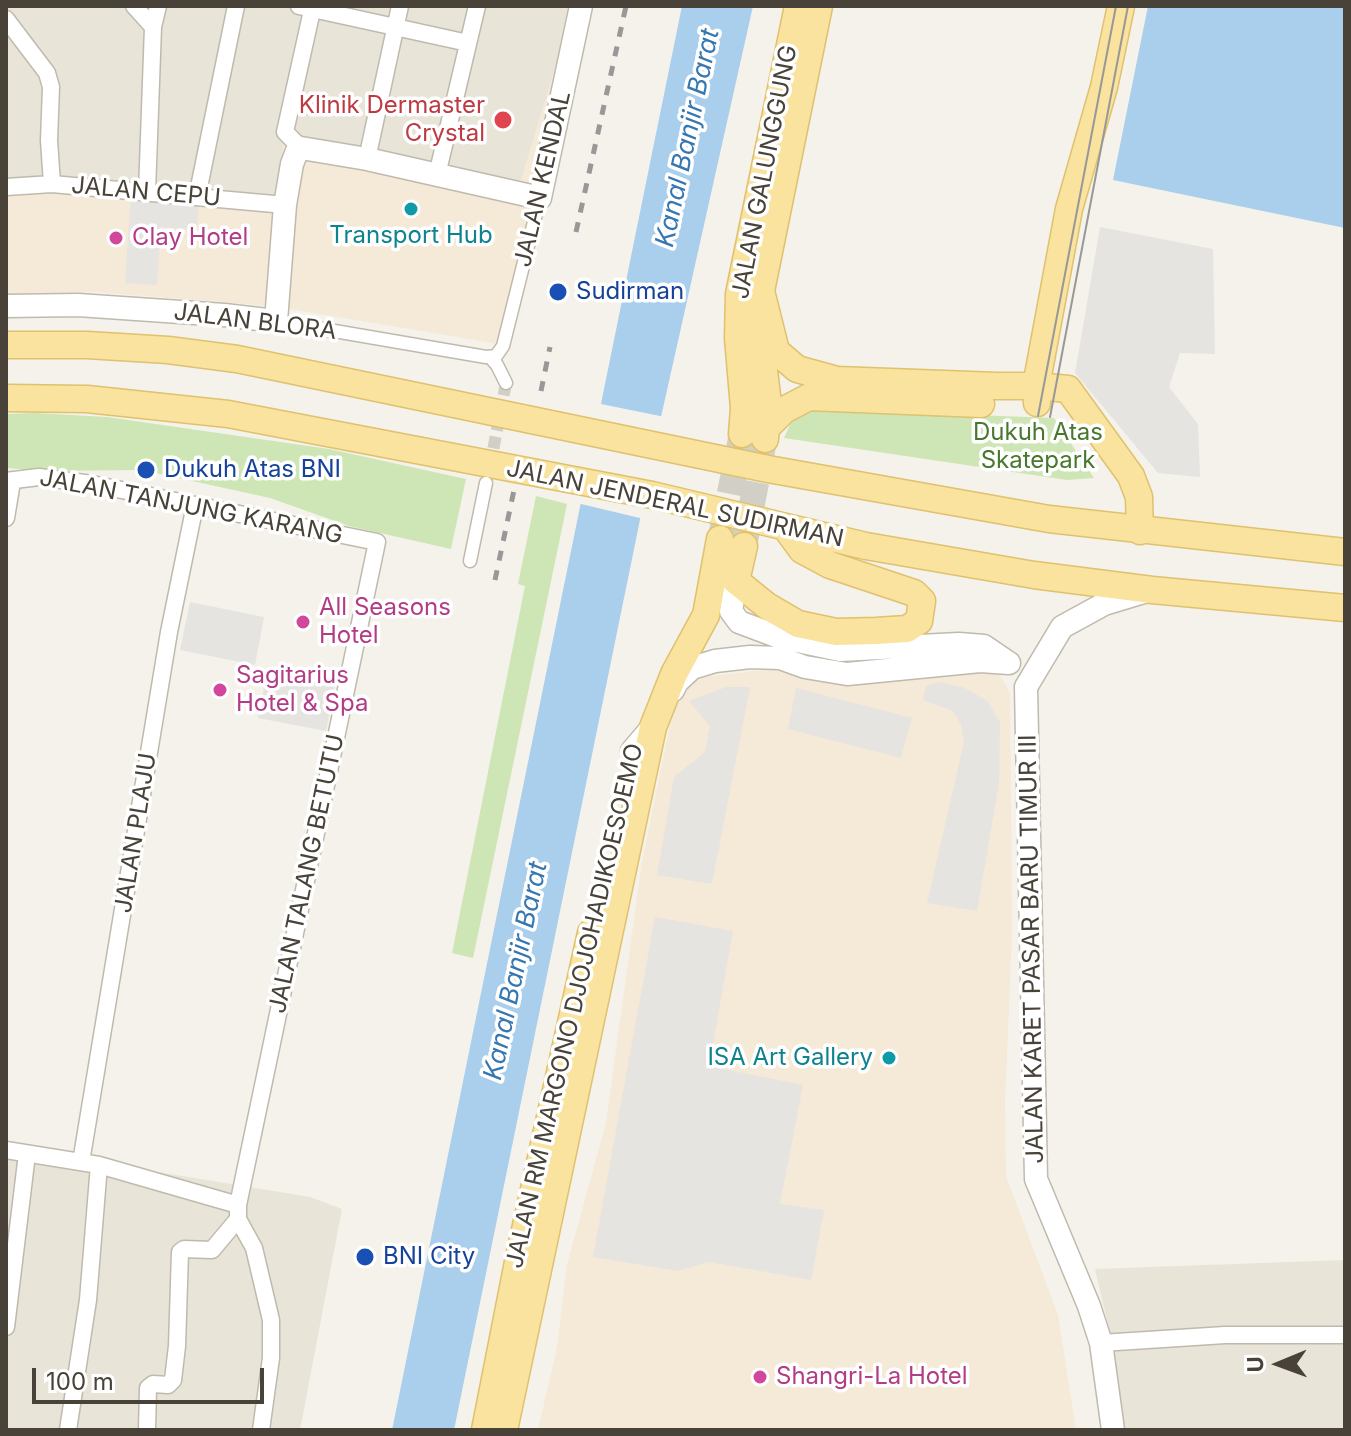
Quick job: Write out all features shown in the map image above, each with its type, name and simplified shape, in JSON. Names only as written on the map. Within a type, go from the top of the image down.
[{"type":"main road","name":"JALAN GALUNGGUNG","points":[[758,433],[744,408],[738,338],[739,294],[798,6]]},
{"type":"main road","name":"JALAN GALUNGGUNG","points":[[758,433],[768,404],[760,337],[761,291],[819,6]]},
{"type":"main road","points":[[1036,394],[1069,209],[1104,87],[1121,6]]},
{"type":"main road","name":"JALAN GALUNGGUNG","points":[[761,291],[776,351],[797,369],[837,380],[1036,394]]},
{"type":"main road","points":[[6,345],[87,345],[168,350],[237,359],[768,469],[1049,519],[1345,552]]},
{"type":"main road","name":"JALAN GALUNGGUNG","points":[[758,433],[784,410],[809,397],[999,404],[1068,389],[1131,476],[1139,497],[1140,531]]},
{"type":"main road","name":"JALAN JENDERAL SUDIRMAN","points":[[6,398],[87,399],[228,414],[652,495],[866,546],[1034,575],[1152,590],[1345,608]]},
{"type":"main road","points":[[732,542],[720,587],[798,624],[820,630],[903,629],[919,621],[922,601],[914,593],[830,565],[802,550],[786,528]]},
{"type":"main road","name":"JALAN RM MARGONO DJOJOHADIKOESOEMO","points":[[504,1430],[653,727],[674,674],[720,587]]},
{"type":"main road","name":"JALAN RM MARGONO DJOJOHADIKOESOEMO","points":[[485,1430],[519,1257],[638,723],[655,682],[720,587]]},
{"type":"street","points":[[134,6],[153,27]]},
{"type":"street","points":[[147,192],[153,27],[158,6]]},
{"type":"street","points":[[197,197],[236,6]]},
{"type":"street","points":[[367,159],[400,6]]},
{"type":"street","points":[[437,175],[477,6]]},
{"type":"street","name":"JALAN KENDAL","points":[[495,354],[540,198],[581,6]]},
{"type":"street","points":[[468,43],[308,7],[285,132],[301,148],[367,159],[540,198]]},
{"type":"street","points":[[6,19],[47,73],[51,87],[49,140],[52,184]]},
{"type":"street","points":[[276,321],[285,205],[292,164],[301,148]]},
{"type":"street","name":"JALAN CEPU","points":[[6,187],[52,184],[285,205]]},
{"type":"street","name":"JALAN BLORA","points":[[6,306],[93,306],[224,315],[495,354]]},
{"type":"street","points":[[495,354],[506,383]]},
{"type":"street","name":"JALAN TANJUNG KARANG","points":[[9,481],[39,477],[92,484],[377,542]]},
{"type":"street","points":[[6,518],[9,481]]},
{"type":"street","points":[[470,561],[486,483]]},
{"type":"street","name":"JALAN PLAJU","points":[[81,1162],[169,632],[195,505]]},
{"type":"street","name":"JALAN TALANG BETUTU","points":[[238,1212],[377,542]]},
{"type":"street","points":[[720,587],[739,622],[779,637],[840,650],[959,644],[984,646],[1009,663],[1026,687],[1062,627],[1104,604],[1152,590]]},
{"type":"street","points":[[632,751],[653,727],[677,682],[692,668],[715,661],[780,658],[805,667],[847,674],[980,661],[1009,663]]},
{"type":"street","name":"JALAN KARET PASAR BARU TIMUR III","points":[[1026,687],[1036,1179],[1089,1306],[1101,1343],[1113,1430]]},
{"type":"street","points":[[6,1150],[99,1165],[238,1212],[254,1248],[271,1320],[271,1358],[261,1430]]},
{"type":"street","points":[[6,1327],[27,1154]]},
{"type":"street","points":[[68,1430],[88,1300],[99,1165]]},
{"type":"street","points":[[147,1430],[148,1388],[153,1384],[172,1384],[173,1380],[179,1255],[184,1249],[212,1250],[238,1212]]},
{"type":"street","points":[[1101,1343],[1225,1335],[1345,1335]]},
{"type":"shaded area","points":[[6,6],[568,6],[557,62],[517,194],[284,144],[273,206],[6,187]]},
{"type":"shaded area","points":[[568,6],[583,6],[500,341],[493,343],[272,306],[94,292],[6,294],[6,187],[273,206],[284,143],[517,193],[557,62]]},
{"type":"shaded area","points":[[131,194],[199,200],[197,230],[161,227],[157,285],[125,283]]},
{"type":"shaded area","points":[[1100,227],[1213,249],[1215,354],[1180,353],[1169,387],[1198,424],[1200,477],[1158,473],[1075,373]]},
{"type":"shaded area","points":[[190,602],[264,617],[255,665],[180,650]]},
{"type":"shaded area","points":[[984,668],[999,674],[1010,693],[1012,932],[1005,1103],[1006,1176],[1058,1315],[1076,1430],[538,1430],[557,1348],[567,1265],[606,1123],[642,862],[672,715],[685,688],[703,677],[771,669],[839,677]]},
{"type":"shaded area","points":[[267,671],[335,685],[326,731],[258,718]]},
{"type":"shaded area","points":[[939,682],[965,688],[987,701],[1000,722],[999,783],[977,911],[927,903],[964,742],[961,725],[953,711],[923,700],[926,686]]},
{"type":"shaded area","points":[[726,687],[750,687],[712,884],[657,875],[674,777],[705,752],[710,726],[689,701]]},
{"type":"shaded area","points":[[796,688],[912,718],[901,758],[788,729]]},
{"type":"shaded area","points":[[655,917],[733,931],[709,1066],[803,1085],[780,1204],[824,1210],[811,1280],[709,1262],[678,1271],[593,1257]]},
{"type":"shaded area","points":[[6,1147],[310,1197],[342,1209],[300,1430],[6,1430]]},
{"type":"shaded area","points":[[1345,1260],[1345,1430],[1117,1430],[1112,1342],[1095,1269]]},
{"type":"green space","name":"Dukuh Atas Skatepark","points":[[813,409],[1054,418],[1094,478],[1067,480],[784,438],[794,416]]},
{"type":"green space","points":[[6,414],[107,417],[329,449],[466,479],[451,549],[349,526],[270,498],[142,470],[42,471],[6,468]]},
{"type":"green space","points":[[536,496],[567,504],[473,958],[452,953],[525,586],[518,584]]},
{"type":"water","name":"Kanal Banjir Barat","points":[[682,6],[753,6],[661,417],[454,1430],[392,1430]]},
{"type":"water","points":[[1148,6],[1345,6],[1345,228],[1113,180]]},
{"type":"pier","points":[[596,403],[665,417],[644,519],[577,503]]},
{"type":"tunnel","points":[[490,466],[506,383]]},
{"type":"tunnel","points":[[722,532],[742,434]]},
{"type":"tunnel","points":[[744,546],[763,446]]},
{"type":"tram line","points":[[1038,416],[1116,6]]},
{"type":"tram line","points":[[1050,417],[1128,6]]},
{"type":"railway","points":[[576,232],[626,6]]},
{"type":"railway","points":[[541,391],[550,347]]},
{"type":"railway","points":[[495,580],[514,490]]},
{"type":"place","name":"Klinik Dermaster Crystal","points":[[503,120]]},
{"type":"place","name":"Transport Hub","points":[[411,209]]},
{"type":"place","name":"Clay Hotel","points":[[116,238]]},
{"type":"place","name":"Sudirman","points":[[558,292]]},
{"type":"place","name":"Dukuh Atas BNI","points":[[146,470]]},
{"type":"place","name":"All Seasons Hotel","points":[[303,622]]},
{"type":"place","name":"Sagitarius Hotel & Spa","points":[[220,690]]},
{"type":"place","name":"ISA Art Gallery","points":[[889,1058]]},
{"type":"place","name":"BNI City","points":[[365,1257]]},
{"type":"place","name":"Shangri-La Hotel","points":[[760,1377]]}]
